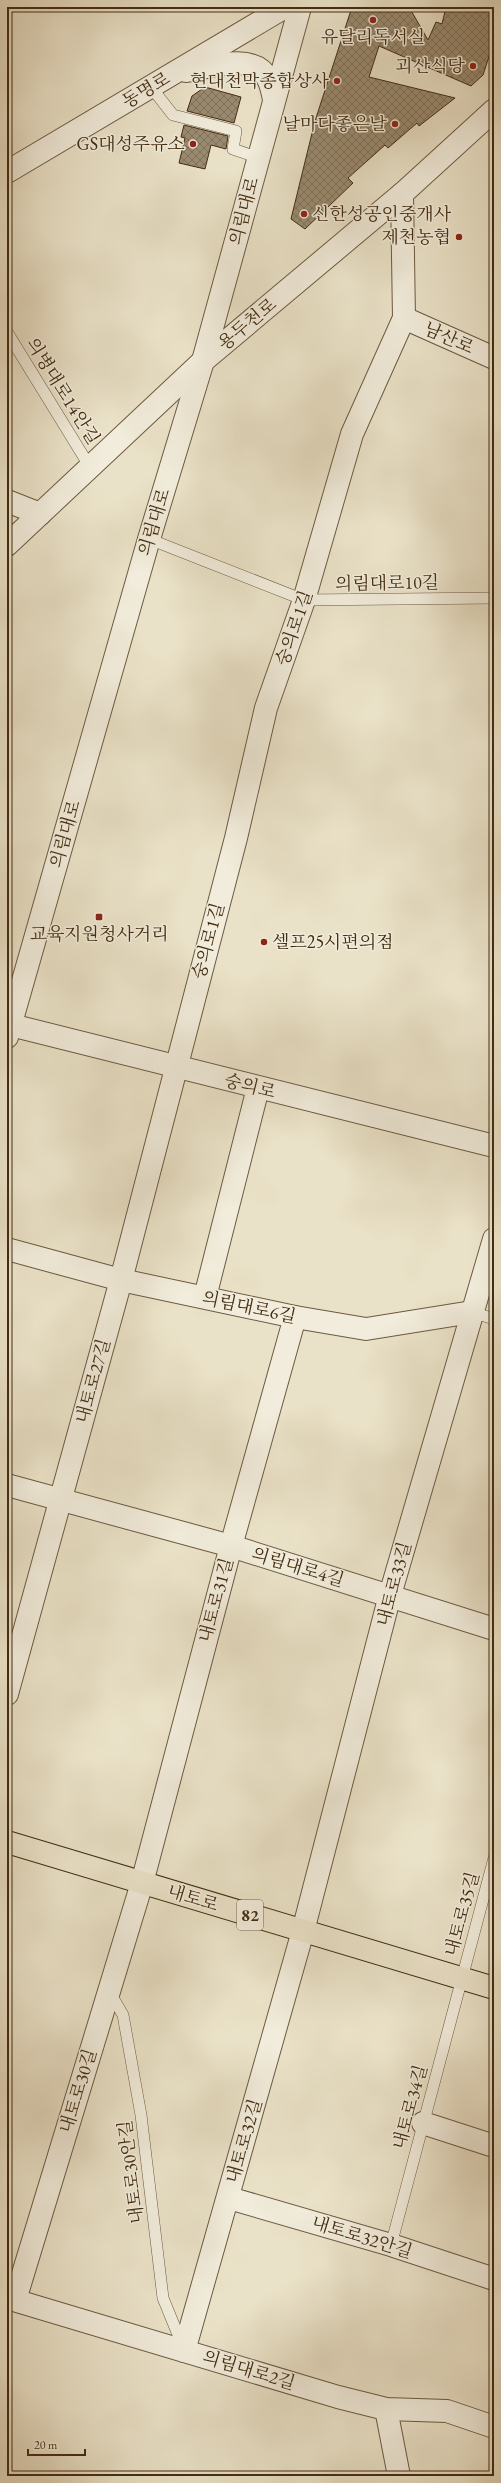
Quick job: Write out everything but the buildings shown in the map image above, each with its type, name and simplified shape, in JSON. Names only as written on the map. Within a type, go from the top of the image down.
[{"type":"main road","name":"내토로","points":[[7,1842],[494,1988]]},
{"type":"street","name":"동명로","points":[[7,172],[285,7]]},
{"type":"street","name":"의림대로","points":[[8,1029],[149,539],[203,361],[300,7]]},
{"type":"street","points":[[175,72],[218,66],[241,64],[250,65],[260,70],[269,80],[274,100]]},
{"type":"street","name":"용두천로","points":[[7,545],[203,361],[402,194],[494,110]]},
{"type":"street","name":"숭의로1길","points":[[175,1067],[236,838],[266,708],[304,600],[352,434],[404,318],[402,194]]},
{"type":"street","name":"남산로","points":[[404,318],[494,358]]},
{"type":"street","points":[[7,500],[40,514]]},
{"type":"street","name":"숭의로","points":[[8,1029],[175,1067],[494,1146]]},
{"type":"street","name":"내토로27길","points":[[7,1694],[121,1280],[175,1067]]},
{"type":"street","points":[[205,1297],[258,1088]]},
{"type":"street","name":"내토로33길","points":[[303,1931],[390,1595],[494,1239]]},
{"type":"street","name":"의림대로6길","points":[[7,1249],[121,1280],[295,1317],[366,1329],[472,1312]]},
{"type":"street","name":"내토로31길","points":[[142,1883],[231,1546],[295,1317]]},
{"type":"street","name":"의림대로4길","points":[[7,1485],[231,1546],[494,1629]]},
{"type":"street","name":"내토로30길","points":[[11,2299],[142,1883]]},
{"type":"street","name":"내토로32길","points":[[184,2351],[303,1931]]},
{"type":"street","points":[[423,2123],[494,2146]]},
{"type":"street","name":"내토로32안길","points":[[228,2198],[391,2245],[494,2278]]},
{"type":"street","name":"의림대로2길","points":[[11,2299],[184,2351],[386,2409],[447,2411],[494,2427]]},
{"type":"street","points":[[386,2409],[399,2476]]},
{"type":"lane","points":[[151,87],[173,115],[236,131],[233,149],[259,158]]},
{"type":"lane","name":"의병대로14안길","points":[[7,332],[90,467]]},
{"type":"lane","name":"의림대로10길","points":[[149,539],[304,600],[494,598]]},
{"type":"lane","name":"의림대로6길","points":[[472,1312],[494,1319]]},
{"type":"lane","name":"내토로35길","points":[[462,1978],[494,1858]]},
{"type":"lane","name":"내토로34길","points":[[391,2245],[462,1978]]},
{"type":"lane","name":"내토로30안길","points":[[108,1990],[124,2015],[141,2115],[163,2298],[184,2351]]},
{"type":"place","name":"유달리독서실","points":[[373,20]]},
{"type":"place","name":"괴산식당","points":[[473,66]]},
{"type":"place","name":"현대천막종합상사","points":[[337,81]]},
{"type":"place","name":"날마다좋은날","points":[[395,124]]},
{"type":"place","name":"GS대성주유소","points":[[193,144]]},
{"type":"place","name":"신한성공인중개사","points":[[304,214]]},
{"type":"place","name":"제천농협","points":[[459,237]]},
{"type":"place","name":"교육지원청사거리","points":[[99,917]]},
{"type":"place","name":"셀프25시편의점","points":[[264,942]]}]
